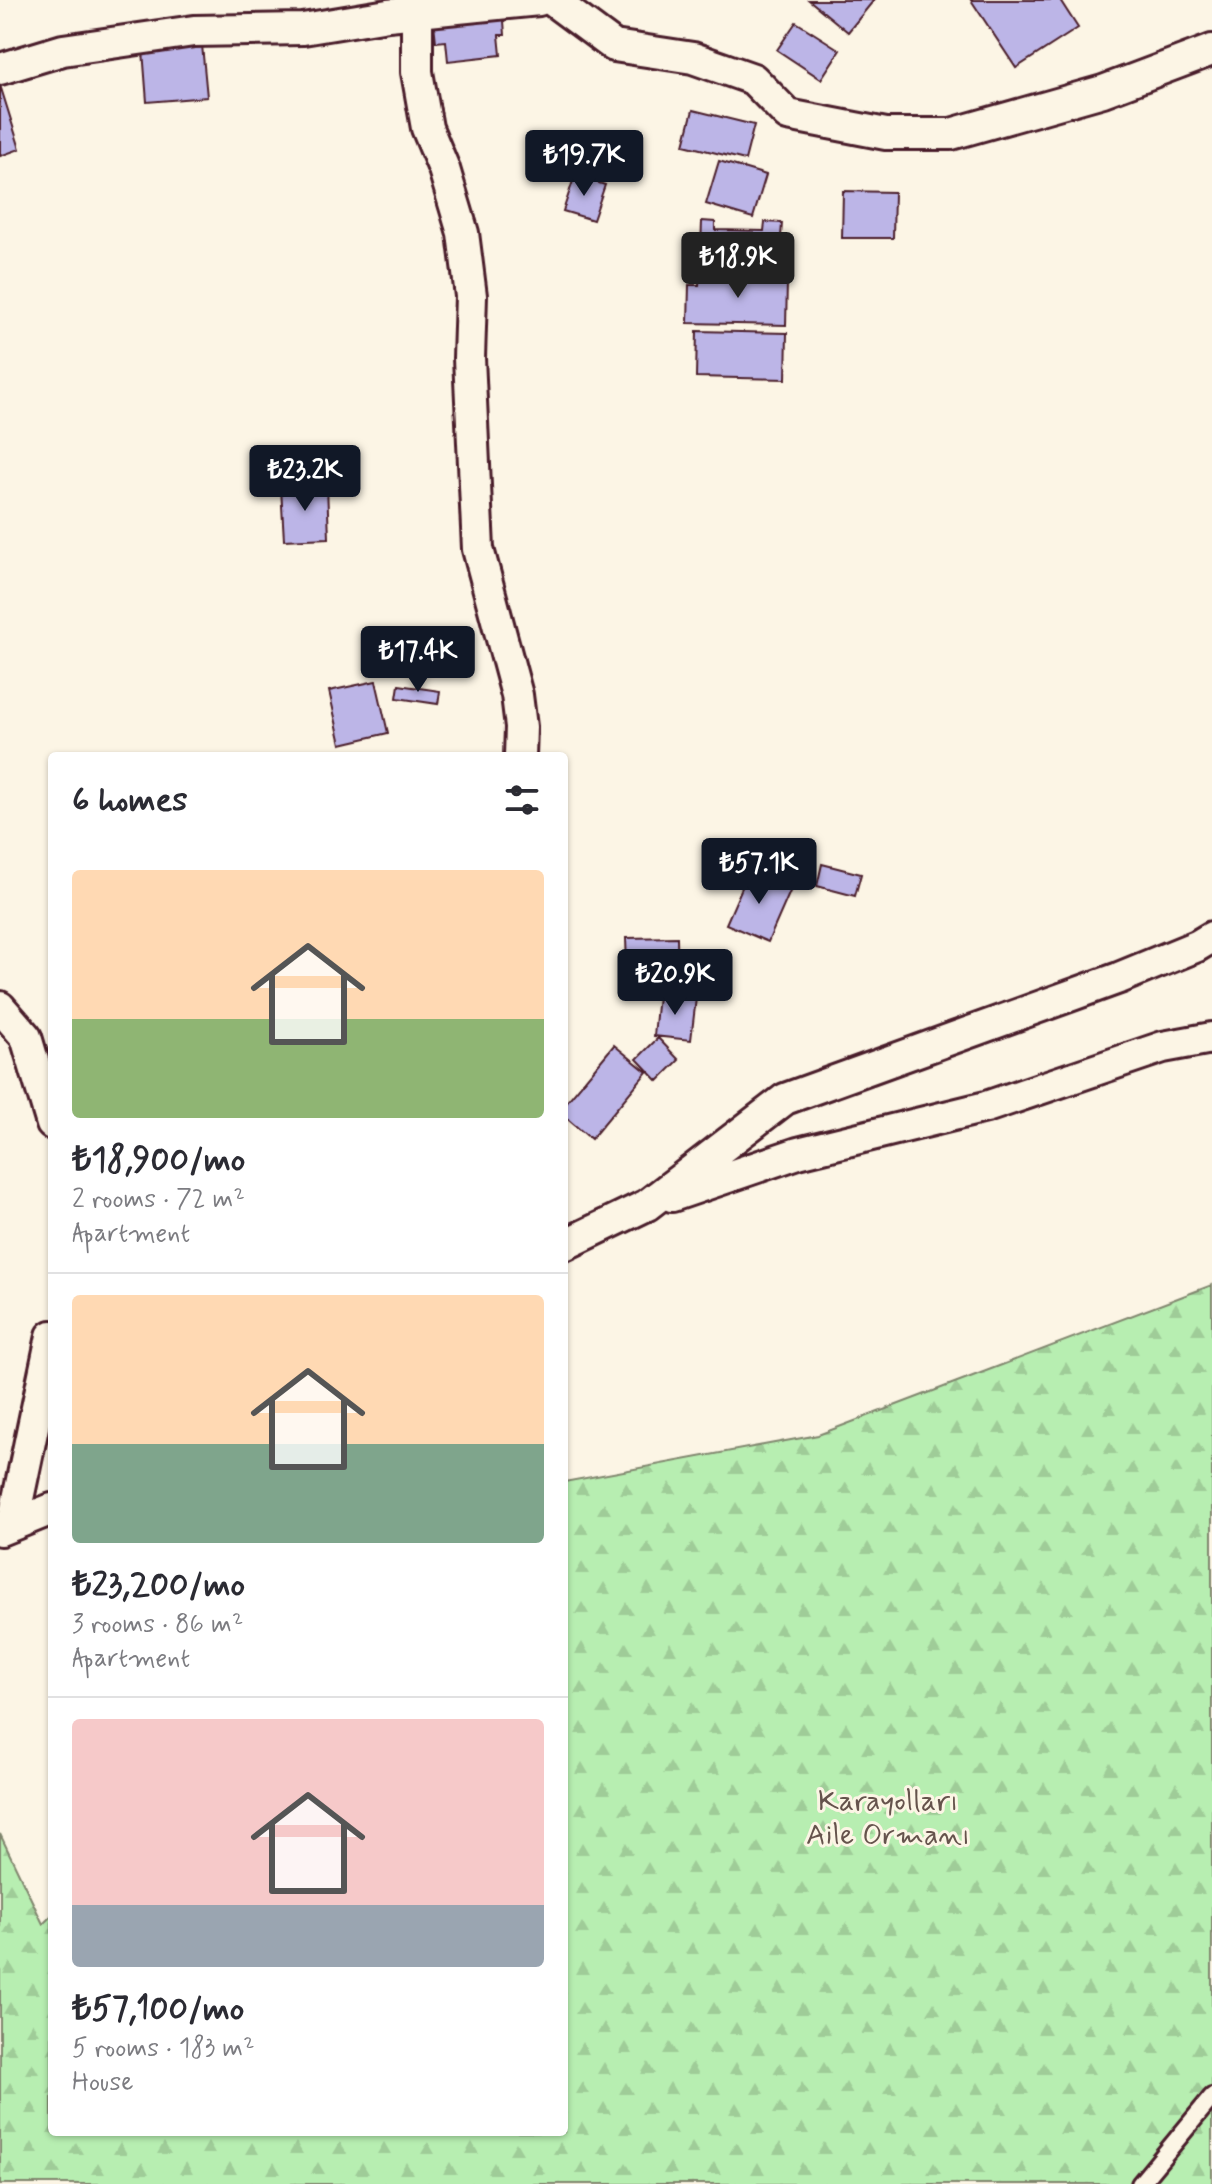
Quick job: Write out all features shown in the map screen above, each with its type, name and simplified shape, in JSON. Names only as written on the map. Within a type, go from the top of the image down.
[{"type":"street","points":[[0,69],[63,50],[194,31],[303,29],[417,12],[539,0]]},
{"type":"street","points":[[552,0],[614,46],[693,58],[753,79],[788,115],[886,134],[951,134],[1103,91],[1212,50]]},
{"type":"street","points":[[417,12],[417,72],[427,128],[444,169],[463,233],[471,296],[469,358],[478,549],[517,695],[520,752]]},
{"type":"street","points":[[647,1205],[785,1099],[1119,978],[1212,937]]},
{"type":"street","points":[[0,1007],[26,1037],[48,1111]]},
{"type":"street","points":[[568,1243],[647,1205],[798,1153],[986,1107],[1163,1047],[1212,1038]]},
{"type":"street","points":[[6,1526],[48,1353]]},
{"type":"street","points":[[6,1526],[48,1510]]},
{"type":"lane","points":[[1140,2184],[1212,2097]]},
{"type":"green space","name":"Karayolları Aile Ormanı","points":[[1212,1285],[1212,2184],[0,2184],[0,1834],[43,1924],[48,1919],[48,2136],[568,2136],[568,1481],[818,1435]]},
{"type":"building","points":[[809,0],[874,0],[848,32]]},
{"type":"building","points":[[971,0],[1060,0],[1078,28],[1016,68]]},
{"type":"building","points":[[503,6],[505,35],[499,35],[501,55],[448,61],[446,41],[436,42],[433,14]]},
{"type":"building","points":[[796,22],[840,50],[821,79],[777,50]]},
{"type":"building","points":[[202,45],[207,97],[147,102],[143,50]]},
{"type":"building","points":[[0,85],[20,149],[0,156]]},
{"type":"building","points":[[693,110],[754,125],[745,160],[684,145]]},
{"type":"building","points":[[719,161],[766,175],[753,218],[706,204]]},
{"type":"building","points":[[575,175],[605,185],[593,220],[563,211]]},
{"type":"building","points":[[843,191],[894,192],[893,238],[842,238]]},
{"type":"building","points":[[702,221],[715,222],[715,230],[764,231],[765,222],[782,223],[780,251],[762,251],[762,263],[713,260],[713,249],[701,248]]},
{"type":"building","points":[[700,273],[779,275],[779,282],[787,282],[786,325],[688,323],[689,285],[699,285]]},
{"type":"building","points":[[697,331],[787,333],[786,379],[696,377]]},
{"type":"building","points":[[327,486],[329,538],[284,540],[281,488]]},
{"type":"building","points":[[376,681],[388,733],[341,744],[329,691]]},
{"type":"building","points":[[399,685],[440,691],[438,704],[397,698]]},
{"type":"building","points":[[822,864],[861,874],[855,896],[817,886]]},
{"type":"building","points":[[750,869],[792,887],[768,942],[726,924]]},
{"type":"building","points":[[677,937],[678,990],[628,992],[626,938]]},
{"type":"building","points":[[658,995],[696,998],[691,1040],[654,1036]]},
{"type":"building","points":[[658,1038],[679,1060],[658,1081],[637,1059]]},
{"type":"building","points":[[614,1045],[647,1072],[591,1139],[568,1119],[568,1100]]}]
